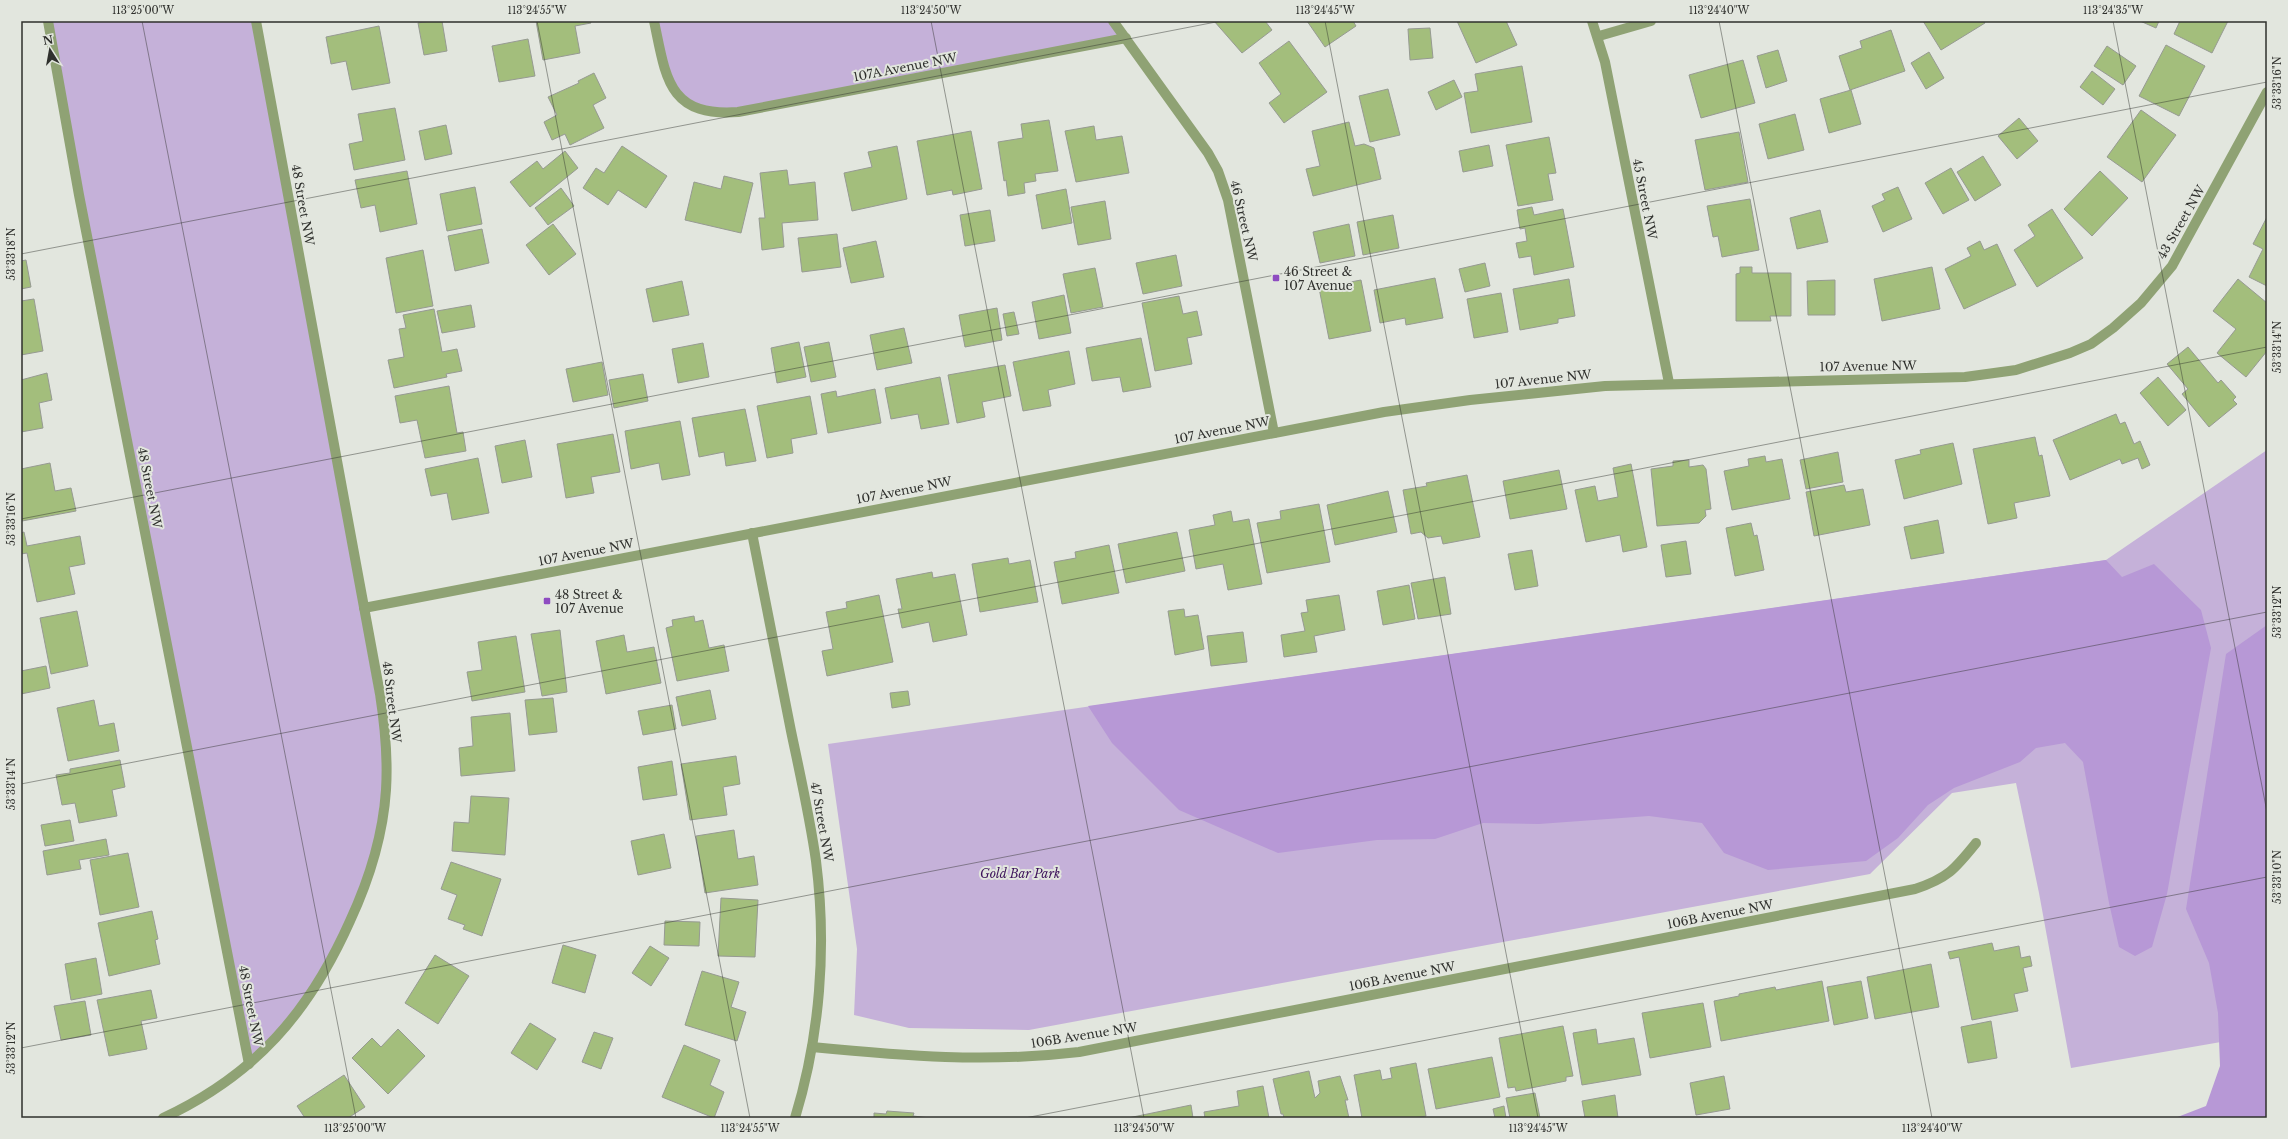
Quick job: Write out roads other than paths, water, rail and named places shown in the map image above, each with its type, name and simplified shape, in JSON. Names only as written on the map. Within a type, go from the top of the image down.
[{"type":"street","name":"48 Street NW","points":[[48,21],[81,203],[249,1064]]},
{"type":"street","name":"48 Street NW","points":[[249,1064],[280,1034],[307,1001],[327,971],[360,901],[373,863],[386,791],[386,754],[380,694],[256,21]]},
{"type":"street","name":"107A Avenue NW","points":[[654,21],[665,73],[678,96],[689,105],[702,111],[718,113],[738,112],[1126,38]]},
{"type":"street","name":"46 Street NW","points":[[1113,21],[1194,132],[1218,171],[1228,200],[1274,433]]},
{"type":"street","name":"45 Street NW","points":[[1592,21],[1599,36],[1669,383]]},
{"type":"street","points":[[1599,36],[1651,21]]},
{"type":"street","name":"43 Street NW","points":[[2091,344],[2113,328],[2141,303],[2172,266],[2267,92]]},
{"type":"street","name":"107 Avenue NW","points":[[364,608],[1384,412],[1470,400],[1605,386],[1990,375],[2046,362],[2091,344]]},
{"type":"street","name":"47 Street NW","points":[[752,533],[816,862],[821,958],[812,1047],[795,1118]]},
{"type":"street","name":"106B Avenue NW","points":[[812,1047],[929,1058],[970,1059],[1016,1058],[1079,1052],[1915,889],[1938,881],[1957,866],[1976,842]]},
{"type":"street","points":[[163,1118],[188,1106],[249,1064]]},
{"type":"place","name":"46 Street & 107 Avenue","points":[[1276,278]]},
{"type":"place","name":"48 Street & 107 Avenue","points":[[547,601]]},
{"type":"park label","name":"Gold Bar Park","points":[[1020,873]]}]
